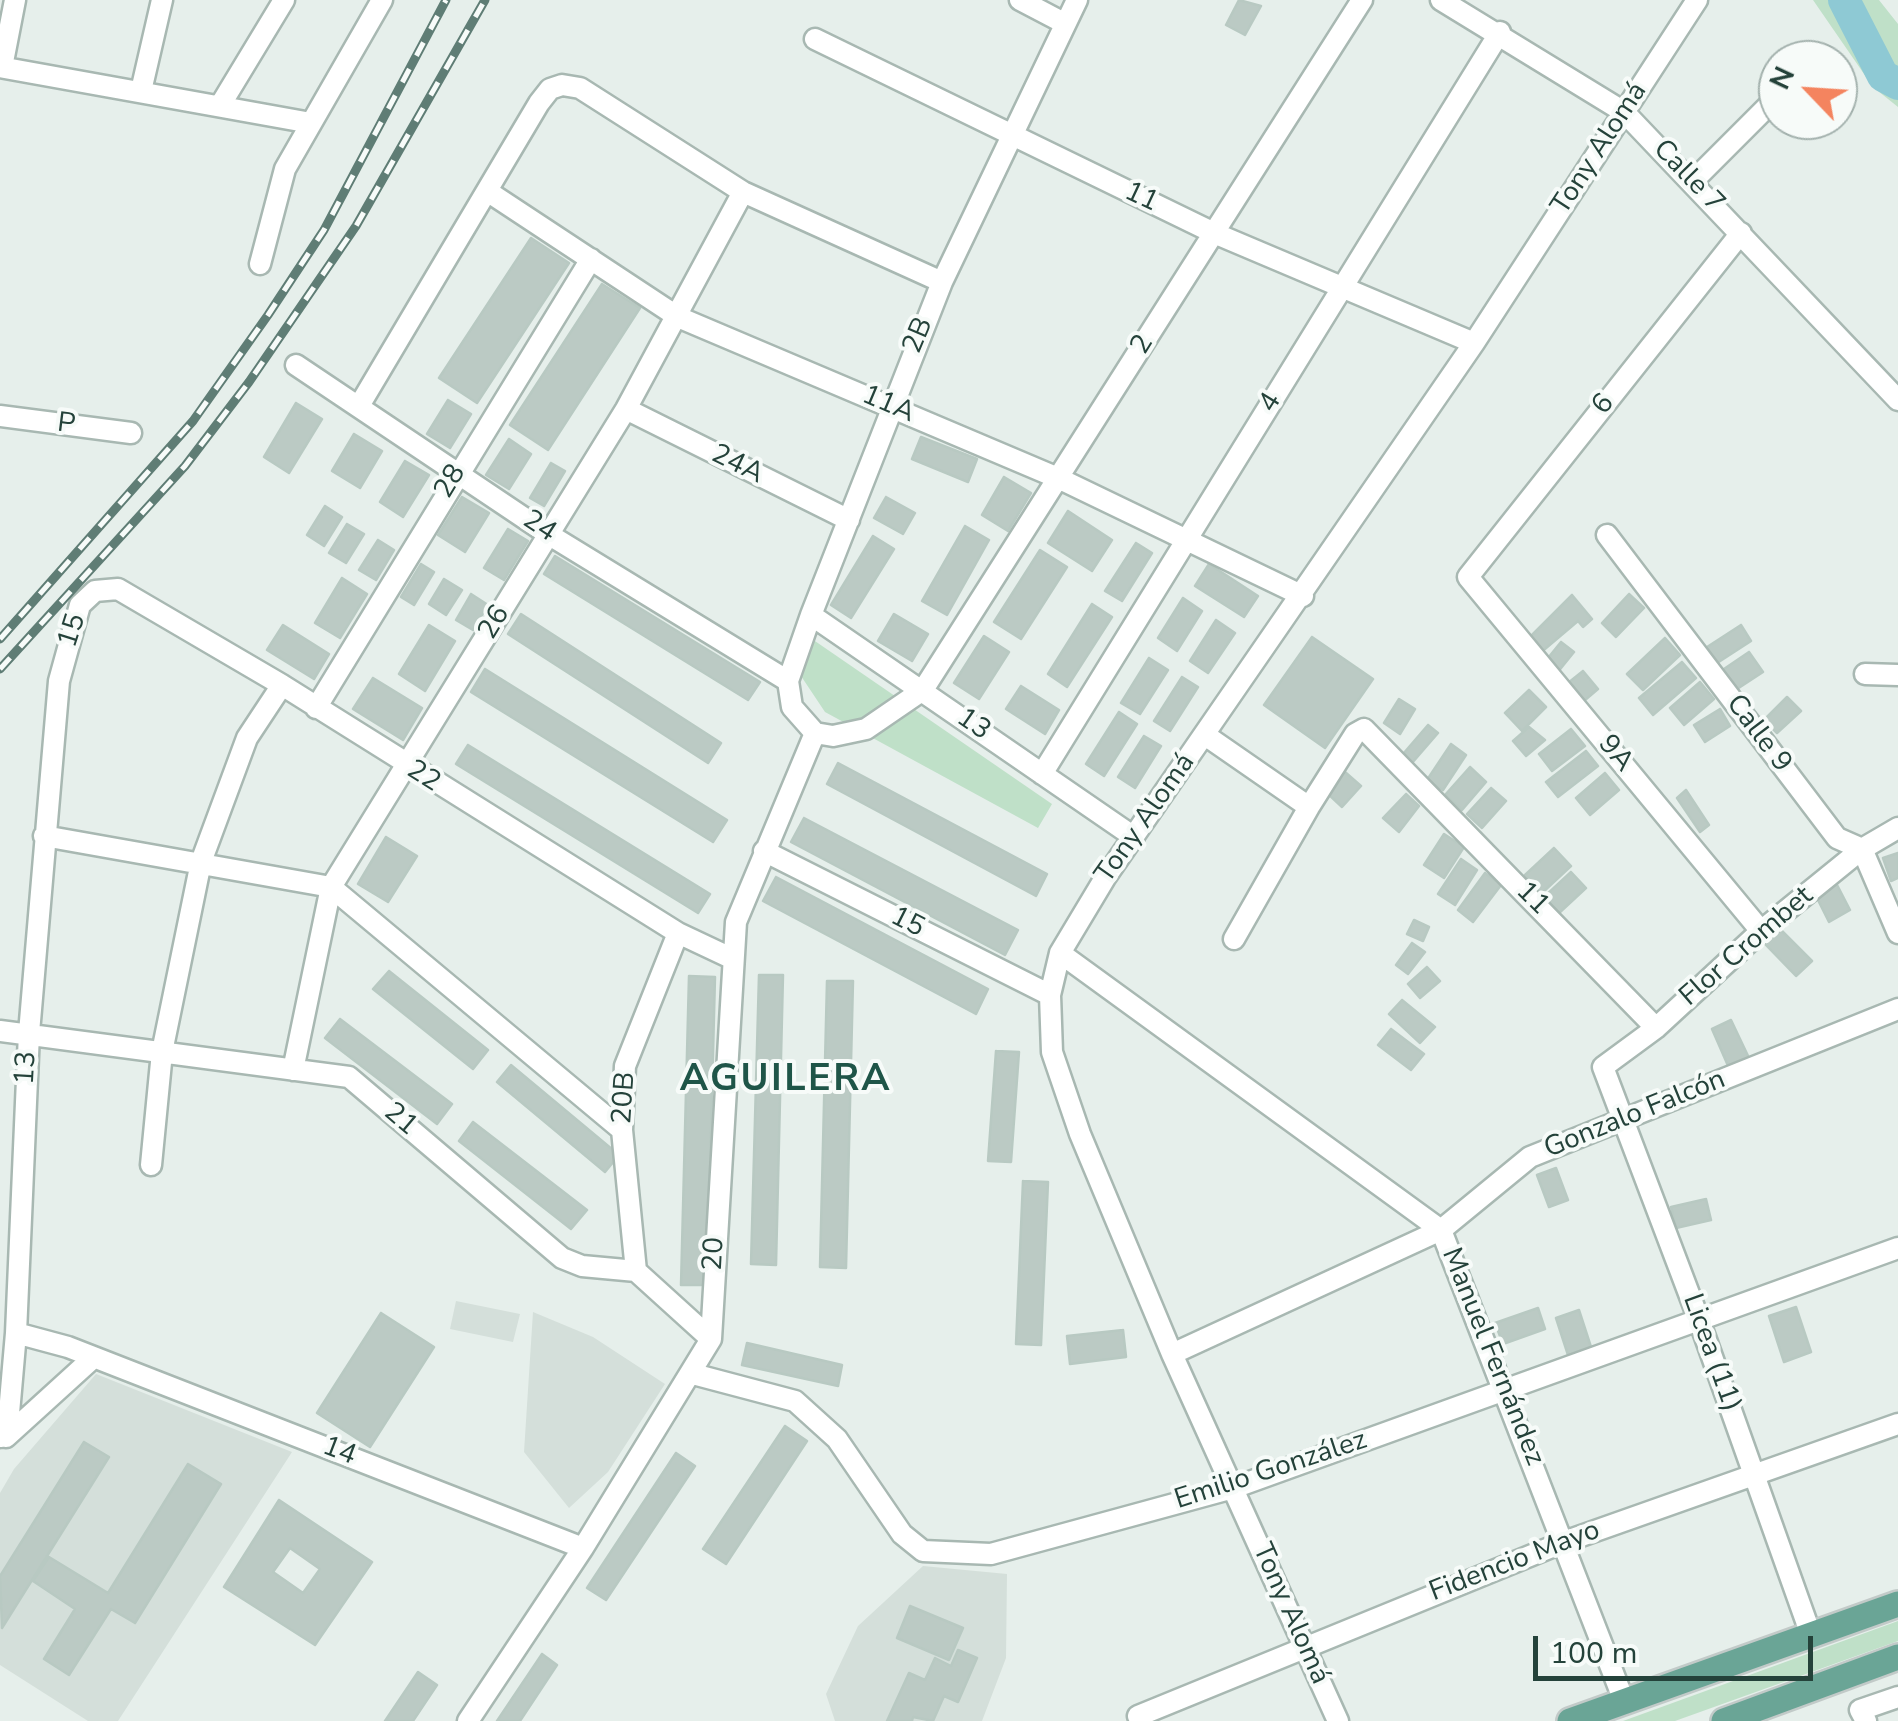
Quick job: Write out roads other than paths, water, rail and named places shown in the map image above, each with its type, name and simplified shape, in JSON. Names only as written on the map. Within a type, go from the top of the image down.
[{"type":"main road","points":[[1570,1721],[1898,1604]]},
{"type":"main road","points":[[1724,1721],[1898,1657]]},
{"type":"street","points":[[14,0],[1,67],[311,123]]},
{"type":"street","points":[[141,91],[162,0]]},
{"type":"street","points":[[222,104],[284,0]]},
{"type":"street","points":[[260,264],[285,169],[382,0]]},
{"type":"street","points":[[1020,0],[1064,23]]},
{"type":"street","name":"2B","points":[[788,681],[890,405],[942,282],[1008,136],[1076,0]]},
{"type":"street","name":"2","points":[[923,690],[1362,0]]},
{"type":"street","name":"Calle 7","points":[[1441,0],[1500,32],[1624,112],[1898,400]]},
{"type":"street","name":"Tony Alomá","points":[[1338,1721],[1172,1354],[1080,1134],[1052,1052],[1050,994],[1060,953],[1134,837],[1474,343],[1698,0]]},
{"type":"street","name":"4","points":[[1042,774],[1500,32]]},
{"type":"street","name":"11","points":[[815,39],[1214,233],[1474,343]]},
{"type":"street","points":[[359,406],[539,103],[550,89],[562,85],[580,88],[744,192],[942,282]]},
{"type":"street","points":[[1692,182],[1758,116]]},
{"type":"street","name":"11A","points":[[487,191],[678,317],[1058,478],[1303,596]]},
{"type":"street","name":"26","points":[[293,1070],[331,887],[626,410],[744,192]]},
{"type":"street","name":"6","points":[[1468,577],[1741,233]]},
{"type":"street","name":"28","points":[[316,708],[456,472],[590,260]]},
{"type":"street","name":"24","points":[[296,365],[548,534],[788,681]]},
{"type":"street","name":"24A","points":[[626,410],[849,520]]},
{"type":"street","name":"P","points":[[0,416],[131,433]]},
{"type":"street","name":"Calle 9","points":[[1607,535],[1836,838],[1862,849]]},
{"type":"street","name":"9A","points":[[1468,577],[1761,931]]},
{"type":"street","name":"22","points":[[118,589],[282,685],[408,768],[678,933],[731,958]]},
{"type":"street","name":"15","points":[[57,701],[80,605],[95,590],[118,589]]},
{"type":"street","name":"13","points":[[811,615],[1134,837]]},
{"type":"street","points":[[1866,674],[1898,675]]},
{"type":"street","points":[[788,681],[792,707],[816,734],[833,736],[866,728],[923,690]]},
{"type":"street","points":[[151,1165],[162,1052],[201,862],[246,738],[282,685]]},
{"type":"street","name":"13","points":[[2,1440],[16,1334],[29,1033],[57,701]]},
{"type":"street","name":"11","points":[[1309,808],[1354,734],[1364,730],[1656,1028]]},
{"type":"street","name":"20","points":[[468,1721],[583,1548],[711,1339],[736,922],[816,734]]},
{"type":"street","points":[[1205,735],[1309,808],[1234,939]]},
{"type":"street","name":"Flor Crombet","points":[[1604,1073],[1603,1067],[1656,1028],[1761,931],[1862,849],[1898,828]]},
{"type":"street","points":[[44,836],[331,887],[622,1130]]},
{"type":"street","points":[[1862,849],[1898,933]]},
{"type":"street","name":"15","points":[[764,851],[1050,994]]},
{"type":"street","name":"20B","points":[[636,1271],[622,1130],[624,1066],[678,933]]},
{"type":"street","name":"Manuel Fernández","points":[[1060,953],[1442,1230],[1624,1701]]},
{"type":"street","name":"Gonzalo Falcón","points":[[1172,1354],[1442,1230],[1530,1157],[1898,1009]]},
{"type":"street","name":"21","points":[[0,1031],[348,1077],[562,1258],[582,1266],[636,1271]]},
{"type":"street","name":"Licea (11)","points":[[1604,1073],[1699,1320],[1810,1635]]},
{"type":"street","name":"Emilio González","points":[[693,1374],[795,1400],[837,1439],[902,1534],[924,1551],[991,1554],[1233,1488],[1898,1248]]},
{"type":"street","points":[[636,1271],[711,1339]]},
{"type":"street","name":"14","points":[[16,1334],[93,1358],[583,1548]]},
{"type":"street","name":"13","points":[[2,1440],[93,1358]]},
{"type":"street","name":"Fidencio Mayo","points":[[1138,1716],[1564,1542],[1898,1424]]},
{"type":"street","points":[[1863,1715],[1898,1697]]},
{"type":"waterway","points":[[1844,0],[1883,76],[1898,84]]},
{"type":"railway","points":[[0,639],[193,421],[268,315],[324,230],[446,0]]},
{"type":"railway","points":[[0,669],[185,466],[249,382],[356,226],[485,0]]},
{"type":"district","name":"AGUILERA","points":[[786,1081]]}]
